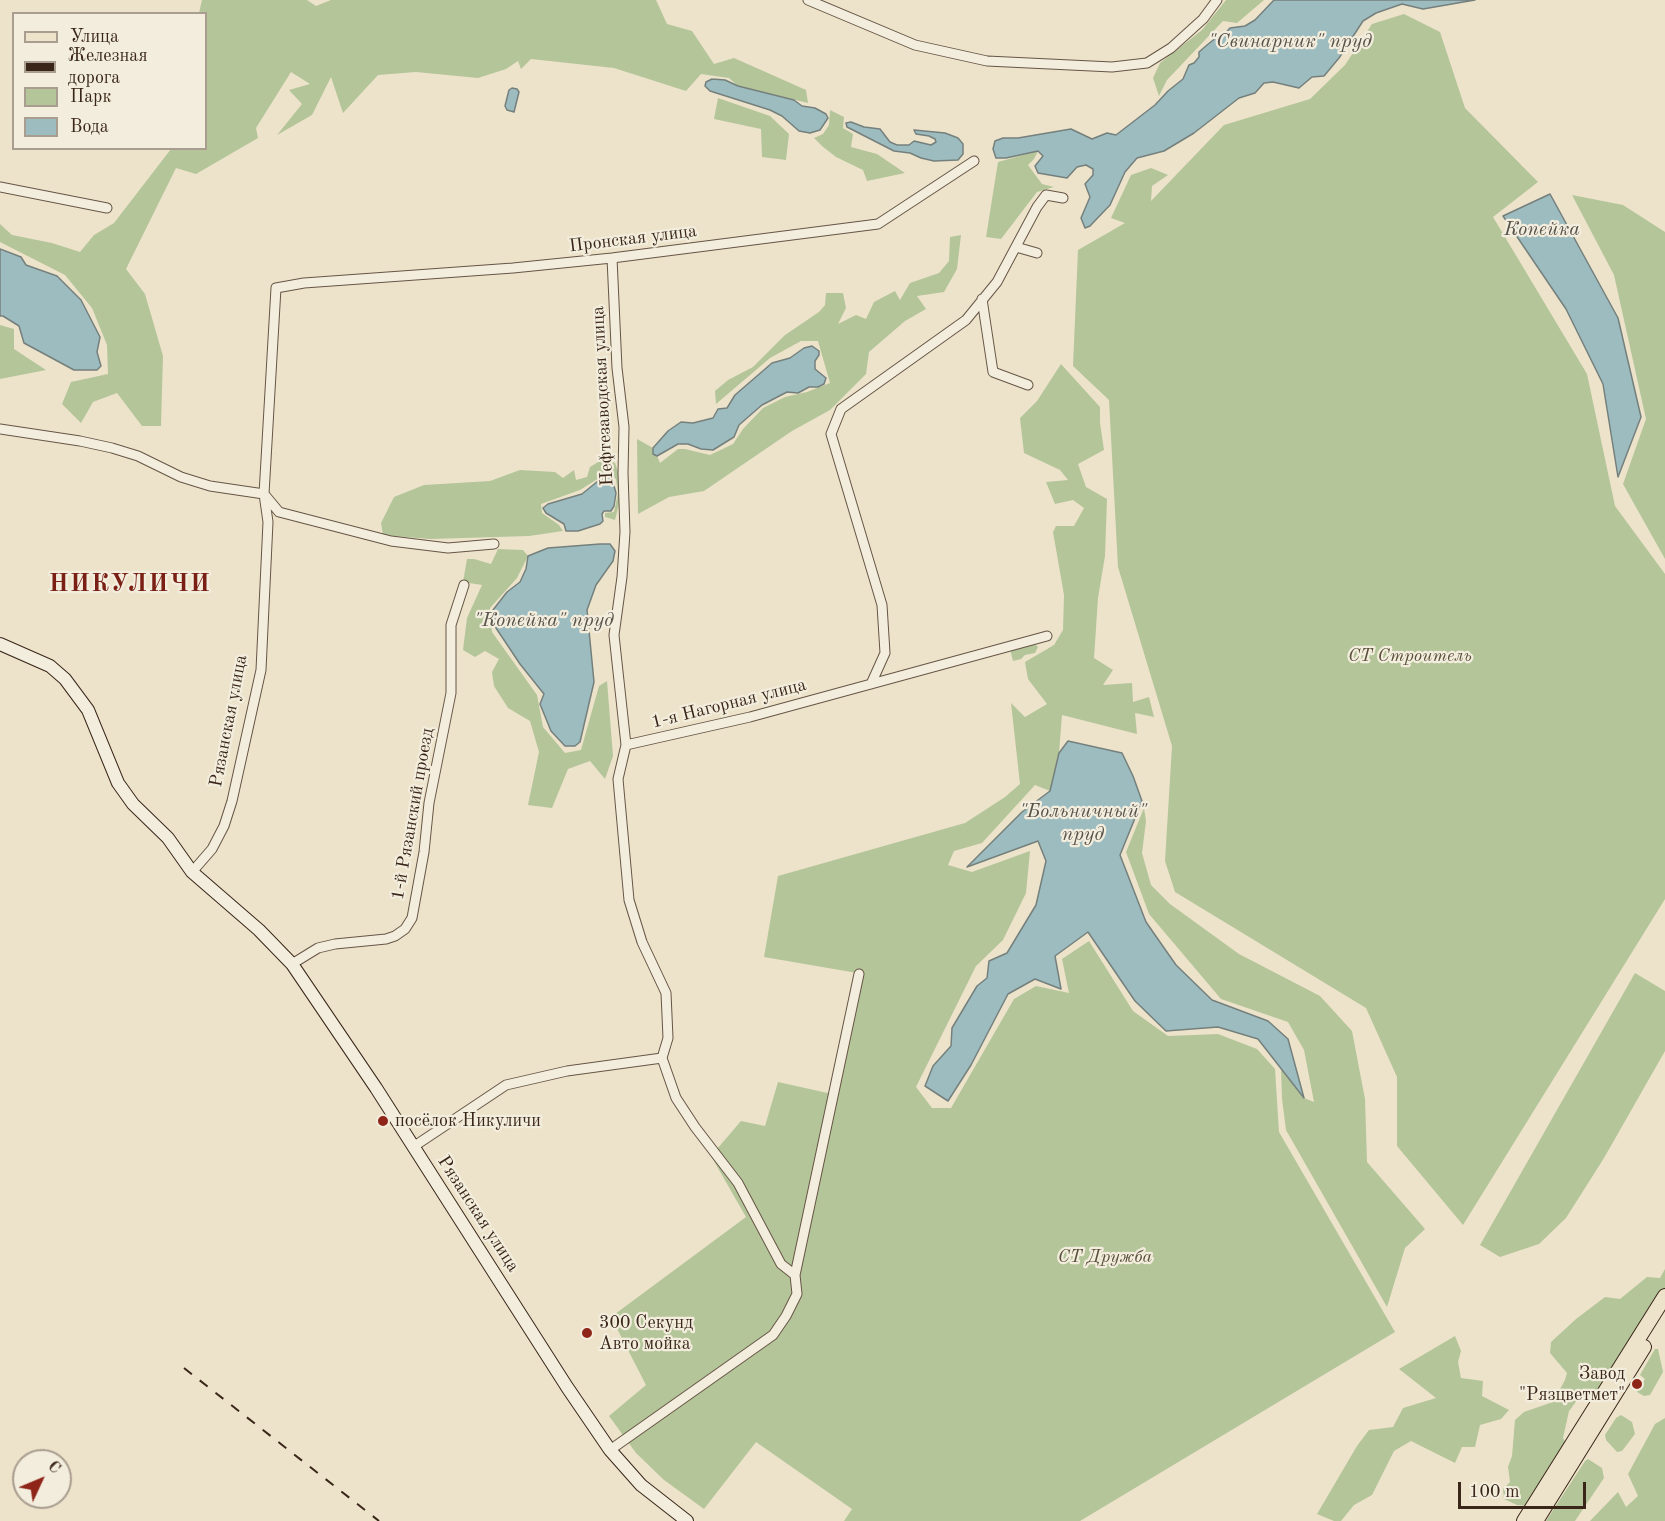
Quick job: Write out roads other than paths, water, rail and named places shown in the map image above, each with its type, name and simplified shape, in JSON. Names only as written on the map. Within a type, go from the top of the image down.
[{"type":"main road","points":[[1524,1521],[1665,1296]]},
{"type":"main road","points":[[1536,1521],[1665,1312]]},
{"type":"street","points":[[808,0],[915,45],[987,61],[1112,67],[1147,63],[1171,48],[1203,19],[1217,0]]},
{"type":"street","name":"Пронская улица","points":[[276,288],[304,283],[513,268],[612,258],[878,224],[974,161]]},
{"type":"street","points":[[0,187],[107,208]]},
{"type":"street","points":[[871,684],[885,653],[882,605],[831,434],[840,409],[966,320],[997,282],[1037,207],[1046,195],[1062,198]]},
{"type":"street","points":[[1016,247],[1037,253]]},
{"type":"street","name":"Нефтезаводская улица","points":[[612,258],[617,368],[624,427],[625,532]]},
{"type":"street","name":"Рязанская улица","points":[[192,872],[212,849],[224,826],[232,801],[261,670],[268,522],[264,494],[276,288]]},
{"type":"street","points":[[982,299],[993,372],[1028,385]]},
{"type":"street","points":[[0,429],[112,448],[138,456],[181,477],[210,486],[264,494],[279,512],[391,541],[448,548],[494,544]]},
{"type":"street","name":"1-я Нагорная улица","points":[[625,532],[614,635],[626,745],[750,717],[1047,636]]},
{"type":"street","name":"1-й Рязанский проезд","points":[[292,964],[318,948],[395,936],[405,929],[412,918],[424,852],[429,803],[451,693],[451,625],[464,585]]},
{"type":"street","name":"Рязанская улица","points":[[0,644],[50,666],[65,679],[88,710],[118,783],[133,804],[168,838],[192,872],[259,930],[292,964],[610,1450],[641,1485],[687,1521]]},
{"type":"street","points":[[626,745],[618,779],[629,900],[642,942],[666,993],[668,1038],[662,1058],[676,1098],[738,1183],[781,1264],[795,1275]]},
{"type":"street","points":[[610,1450],[773,1335],[786,1316],[796,1294],[795,1275],[859,974]]},
{"type":"street","points":[[413,1147],[506,1085],[567,1071],[662,1058]]},
{"type":"water","name":"\"Свинарник\" пруд","points":[[1274,0],[1475,0],[1423,9],[1402,4],[1376,13],[1363,21],[1339,58],[1324,76],[1312,77],[1299,88],[1273,82],[1264,83],[1255,93],[1239,98],[1194,133],[1164,151],[1137,158],[1125,172],[1110,205],[1090,226],[1085,228],[1081,218],[1090,197],[1085,184],[1093,175],[1093,169],[1086,165],[1077,167],[1067,178],[1038,173],[1035,166],[1043,156],[1038,151],[996,158],[993,149],[995,141],[1003,138],[1018,138],[1071,129],[1092,139],[1107,133],[1116,135],[1155,105],[1183,79],[1189,65],[1194,63],[1199,57],[1199,52],[1207,45],[1217,37],[1222,37],[1230,28],[1245,26],[1255,20]]},
{"type":"water","points":[[712,79],[725,80],[738,86],[794,100],[802,106],[815,108],[826,114],[828,118],[820,130],[810,133],[799,131],[782,116],[770,110],[710,91],[705,86],[706,82]]},
{"type":"water","points":[[512,88],[519,92],[514,112],[507,110],[505,106],[509,90]]},
{"type":"water","points":[[851,122],[864,127],[880,129],[890,142],[897,145],[909,145],[914,141],[931,145],[936,142],[929,136],[916,134],[914,130],[945,133],[958,138],[963,144],[963,154],[958,160],[934,161],[910,153],[894,151],[847,127],[846,123]]},
{"type":"water","name":"Копейка","points":[[1550,194],[1618,318],[1641,417],[1618,477],[1603,384],[1566,309],[1503,216]]},
{"type":"water","points":[[0,249],[21,257],[26,265],[57,276],[81,300],[100,337],[97,352],[101,366],[97,370],[74,370],[24,343],[19,326],[0,316]]},
{"type":"water","points":[[812,346],[819,351],[815,369],[826,378],[824,384],[809,387],[798,393],[787,392],[762,405],[739,425],[734,437],[713,450],[678,444],[657,456],[653,454],[653,448],[668,431],[681,422],[693,423],[713,418],[718,409],[727,408],[735,395],[772,363],[790,358],[804,348]]},
{"type":"water","points":[[608,477],[612,479],[616,493],[614,506],[611,511],[604,511],[603,521],[600,524],[578,531],[566,531],[564,524],[546,513],[543,508],[548,504],[582,494],[598,481]]},
{"type":"water","name":"\"Копейка\" пруд","points":[[610,544],[615,551],[613,561],[596,585],[587,610],[594,682],[580,742],[575,746],[565,746],[551,731],[540,704],[544,694],[496,628],[493,610],[507,592],[520,582],[526,569],[528,556],[548,548]]},
{"type":"water","name":"\"Больничный\" пруд","points":[[1068,741],[1122,753],[1142,801],[1120,855],[1146,922],[1176,965],[1212,1000],[1268,1021],[1288,1039],[1304,1098],[1258,1039],[1218,1027],[1166,1031],[1135,1001],[1088,932],[1055,956],[1061,989],[1035,979],[1008,994],[971,1065],[948,1101],[925,1086],[933,1066],[951,1046],[952,1028],[977,986],[987,978],[989,961],[1007,953],[1036,905],[1046,861],[1038,841],[967,867],[1022,812],[1050,791],[1059,753]]},
{"type":"railway","points":[[184,1368],[379,1521]]},
{"type":"place","name":"посёлок Никуличи","points":[[383,1121]]},
{"type":"place","name":"300 Секунд Авто мойка","points":[[587,1333]]},
{"type":"place","name":"Завод \"Рязцветмет\"","points":[[1637,1384]]},
{"type":"district","name":"НИКУЛИЧИ","points":[[130,585]]},
{"type":"park label","name":"СТ Строитель","points":[[1410,656]]},
{"type":"park label","name":"СТ Дружба","points":[[1105,1257]]}]
